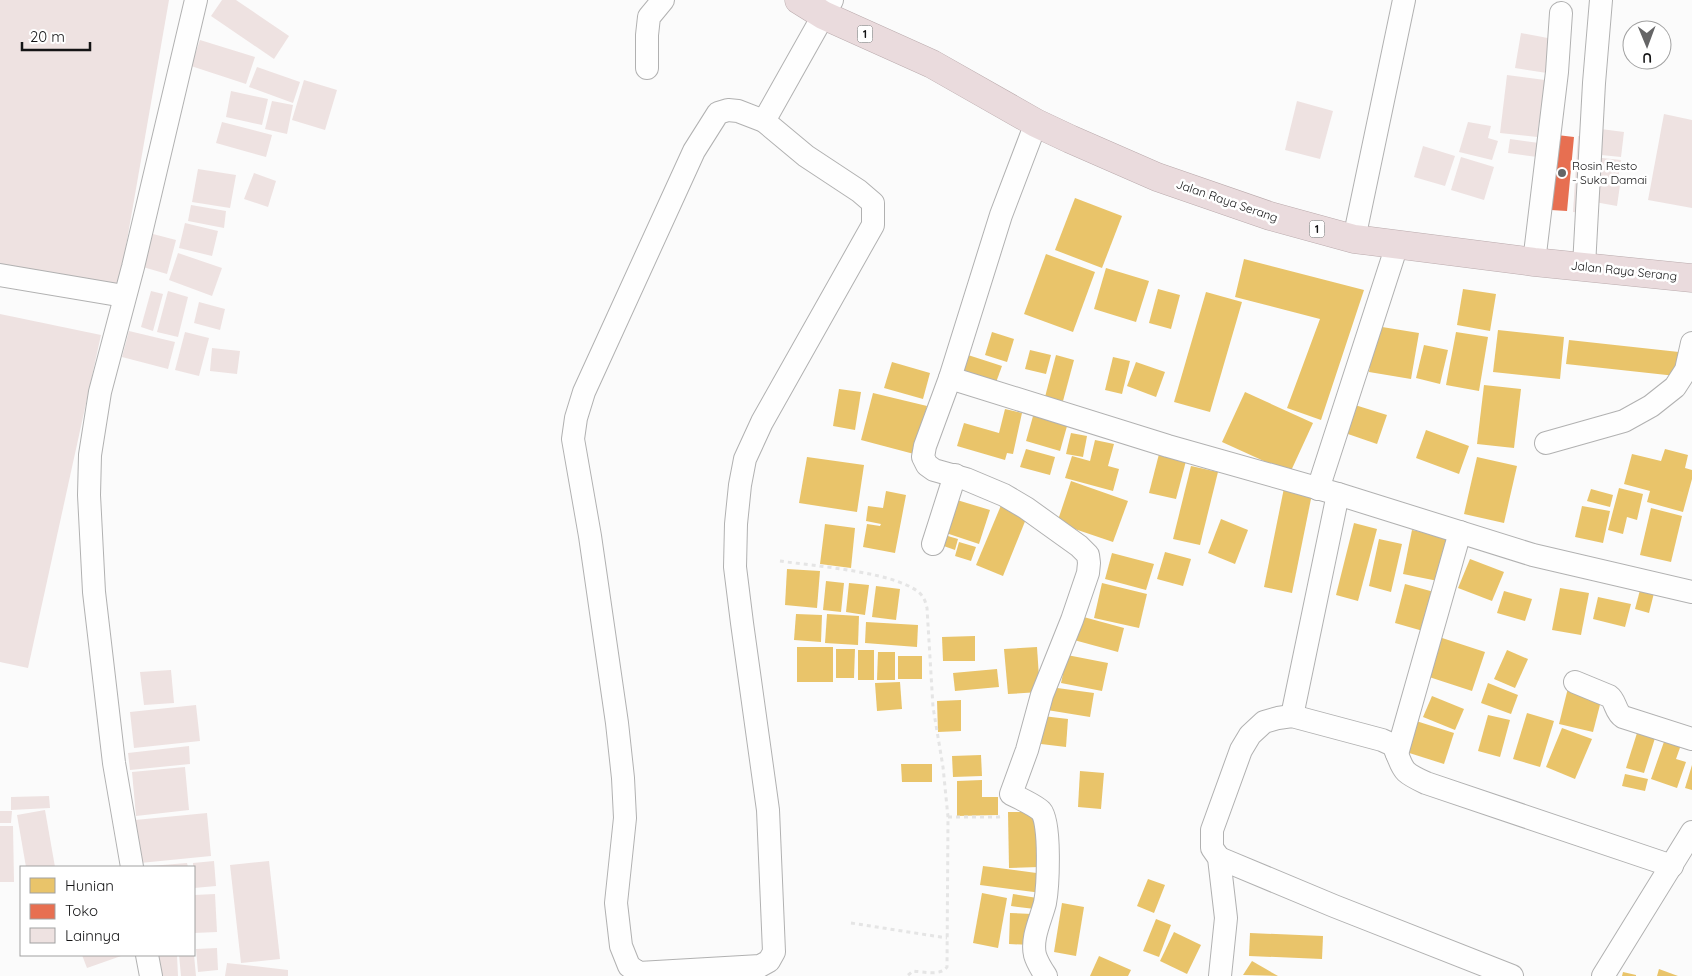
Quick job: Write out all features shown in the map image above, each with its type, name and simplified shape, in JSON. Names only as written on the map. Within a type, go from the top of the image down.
[{"type":"highway","name":"Jalan Raya Serang","points":[[799,0],[827,8],[932,64],[1036,123],[1070,139],[1158,177],[1270,216],[1354,239],[1534,262],[1692,278]]},
{"type":"street","points":[[132,866],[114,763],[94,592],[89,495],[90,454],[100,392],[133,268],[196,0]]},
{"type":"street","points":[[647,68],[647,35],[650,17],[663,0]]},
{"type":"street","points":[[1354,239],[1404,0]]},
{"type":"street","points":[[1584,266],[1594,83],[1601,0]]},
{"type":"street","points":[[764,121],[827,8]]},
{"type":"street","points":[[1534,262],[1557,72],[1561,13]]},
{"type":"street","points":[[728,110],[738,111],[764,121],[806,156],[859,191],[873,203],[874,213],[873,225],[762,422],[745,459],[740,485],[736,524],[736,567],[768,810],[774,952],[769,961],[760,966],[639,973],[629,966],[621,946],[616,903],[625,818],[623,778],[617,722],[590,536],[573,439],[576,418],[584,392],[694,151],[718,113],[728,110]]},
{"type":"street","points":[[1036,123],[1001,215],[923,457],[934,470],[955,475],[1004,495],[1026,508],[1088,555],[1088,574],[1042,695],[1011,794],[1041,810],[1046,819],[1048,856],[1045,900],[1036,930],[1035,942],[1035,955],[1046,976]]},
{"type":"street","points":[[1292,716],[1328,491],[1397,245]]},
{"type":"street","points":[[0,275],[124,296]]},
{"type":"street","points":[[1546,442],[1624,421],[1651,406],[1675,387],[1686,370],[1692,343]]},
{"type":"street","points":[[950,378],[1168,446],[1328,491],[1533,555],[1692,592]]},
{"type":"street","points":[[933,544],[955,475]]},
{"type":"street","points":[[1397,754],[1460,532]]},
{"type":"street","points":[[1575,682],[1609,696],[1613,699],[1618,712],[1623,716],[1692,739]]},
{"type":"street","points":[[1220,976],[1226,918],[1219,858],[1212,848],[1212,830],[1241,750],[1250,735],[1264,722],[1278,718],[1292,716],[1382,740],[1393,745],[1405,772],[1426,783],[1672,866]]},
{"type":"street","points":[[1603,976],[1692,832]]},
{"type":"street","points":[[1219,858],[1334,906],[1512,976]]},
{"type":"street","points":[[147,956],[151,976]]},
{"type":"path","points":[[780,561],[850,570],[894,580],[913,588],[923,596],[928,608],[933,707],[943,767],[948,817],[947,967],[944,972],[939,974],[913,971],[907,976]]},
{"type":"path","points":[[948,817],[1003,817],[1006,814],[1011,794]]},
{"type":"path","points":[[851,923],[947,938]]},
{"type":"building: Hunian","points":[[1075,198],[1122,216],[1102,268],[1055,250]]},
{"type":"building: Hunian","points":[[1046,254],[1095,272],[1073,332],[1024,314]]},
{"type":"building: Hunian","points":[[1244,259],[1364,290],[1321,420],[1287,408],[1320,319],[1235,297]]},
{"type":"building: Hunian","points":[[1106,268],[1149,281],[1136,322],[1094,309]]},
{"type":"building: Hunian","points":[[1158,289],[1180,295],[1171,329],[1149,323]]},
{"type":"building: Hunian","points":[[1463,289],[1496,294],[1490,331],[1457,325]]},
{"type":"building: Hunian","points":[[1206,292],[1242,302],[1210,412],[1174,402]]},
{"type":"building: Hunian","points":[[1376,326],[1419,333],[1411,379],[1369,372]]},
{"type":"building: Hunian","points":[[1498,330],[1564,337],[1560,379],[1493,372]]},
{"type":"building: Hunian","points":[[992,332],[1014,339],[1007,362],[985,355]]},
{"type":"building: Hunian","points":[[1456,332],[1488,337],[1479,391],[1446,385]]},
{"type":"building: Hunian","points":[[1569,340],[1679,352],[1676,376],[1566,364]]},
{"type":"building: Hunian","points":[[1424,345],[1448,350],[1440,384],[1416,378]]},
{"type":"building: Hunian","points":[[1030,350],[1051,355],[1046,374],[1025,369]]},
{"type":"building: Hunian","points":[[968,355],[1002,366],[994,388],[961,377]]},
{"type":"building: Hunian","points":[[1056,355],[1074,360],[1063,401],[1045,397]]},
{"type":"building: Hunian","points":[[1113,357],[1130,361],[1122,394],[1105,390]]},
{"type":"building: Hunian","points":[[892,362],[930,373],[923,399],[884,388]]},
{"type":"building: Hunian","points":[[1136,362],[1165,372],[1156,397],[1127,386]]},
{"type":"building: Hunian","points":[[1484,385],[1521,389],[1514,448],[1477,444]]},
{"type":"building: Hunian","points":[[839,389],[861,392],[855,430],[833,426]]},
{"type":"building: Hunian","points":[[1245,392],[1313,423],[1290,473],[1222,442]]},
{"type":"building: Hunian","points":[[873,393],[927,406],[914,454],[861,440]]},
{"type":"building: Hunian","points":[[1355,405],[1387,415],[1377,444],[1345,433]]},
{"type":"building: Hunian","points":[[1005,409],[1022,413],[1013,454],[1007,453],[1005,460],[957,446],[964,423],[999,433]]},
{"type":"building: Hunian","points":[[1035,409],[1069,419],[1060,451],[1026,441]]},
{"type":"building: Hunian","points":[[1426,430],[1469,446],[1459,474],[1416,458]]},
{"type":"building: Hunian","points":[[1071,433],[1087,436],[1083,457],[1066,454]]},
{"type":"building: Hunian","points":[[1095,440],[1114,444],[1108,466],[1119,469],[1113,491],[1065,478],[1072,456],[1090,461]]},
{"type":"building: Hunian","points":[[1026,449],[1055,457],[1050,475],[1020,467]]},
{"type":"building: Hunian","points":[[1665,449],[1688,455],[1685,468],[1692,470],[1692,479],[1683,512],[1647,502],[1650,491],[1624,484],[1632,454],[1661,461]]},
{"type":"building: Hunian","points":[[1159,454],[1186,461],[1176,499],[1149,493]]},
{"type":"building: Hunian","points":[[807,457],[864,465],[857,512],[799,503]]},
{"type":"building: Hunian","points":[[1477,457],[1517,466],[1504,523],[1464,514]]},
{"type":"building: Hunian","points":[[1191,466],[1218,472],[1200,545],[1173,539]]},
{"type":"building: Hunian","points":[[1071,481],[1128,501],[1113,542],[1057,523]]},
{"type":"building: Hunian","points":[[1284,488],[1312,494],[1292,593],[1264,587]]},
{"type":"building: Hunian","points":[[1619,488],[1643,494],[1637,520],[1627,517],[1623,534],[1608,530]]},
{"type":"building: Hunian","points":[[1591,489],[1613,495],[1610,507],[1587,501]]},
{"type":"building: Hunian","points":[[886,491],[906,495],[895,553],[863,547],[867,524],[880,526],[881,524],[866,521],[868,506],[883,508]]},
{"type":"building: Hunian","points":[[957,500],[990,510],[979,544],[946,533]]},
{"type":"building: Hunian","points":[[1002,503],[1028,514],[1003,576],[976,565]]},
{"type":"building: Hunian","points":[[1582,506],[1610,511],[1603,543],[1575,537]]},
{"type":"building: Hunian","points":[[1651,508],[1682,516],[1671,562],[1640,555]]},
{"type":"building: Hunian","points":[[1221,519],[1248,530],[1235,564],[1208,553]]},
{"type":"building: Hunian","points":[[1354,523],[1377,529],[1358,601],[1336,595]]},
{"type":"building: Hunian","points":[[825,524],[855,528],[851,568],[820,564]]},
{"type":"building: Hunian","points":[[1412,530],[1447,537],[1438,581],[1403,574]]},
{"type":"building: Hunian","points":[[941,534],[958,539],[955,550],[938,544]]},
{"type":"building: Hunian","points":[[1379,539],[1402,544],[1391,592],[1369,586]]},
{"type":"building: Hunian","points":[[959,542],[976,547],[971,561],[955,556]]},
{"type":"building: Hunian","points":[[1165,552],[1191,559],[1183,586],[1157,579]]},
{"type":"building: Hunian","points":[[1112,553],[1154,564],[1146,590],[1105,579]]},
{"type":"building: Hunian","points":[[1470,559],[1504,572],[1492,601],[1458,588]]},
{"type":"building: Hunian","points":[[787,569],[820,571],[817,608],[785,605]]},
{"type":"building: Hunian","points":[[826,581],[844,583],[841,612],[823,610]]},
{"type":"building: Hunian","points":[[849,583],[869,585],[865,615],[846,612]]},
{"type":"building: Hunian","points":[[1102,583],[1147,594],[1139,628],[1094,618]]},
{"type":"building: Hunian","points":[[1405,584],[1434,592],[1423,631],[1395,623]]},
{"type":"building: Hunian","points":[[876,586],[900,589],[896,620],[872,617]]},
{"type":"building: Hunian","points":[[1560,588],[1589,593],[1581,635],[1552,630]]},
{"type":"building: Hunian","points":[[1640,590],[1654,593],[1649,613],[1635,609]]},
{"type":"building: Hunian","points":[[1504,591],[1532,599],[1525,621],[1497,613]]},
{"type":"building: Hunian","points":[[1598,597],[1631,604],[1625,627],[1593,619]]},
{"type":"building: Hunian","points":[[796,614],[822,615],[821,642],[794,640]]},
{"type":"building: Hunian","points":[[827,614],[859,616],[858,645],[825,643]]},
{"type":"building: Hunian","points":[[1080,616],[1124,628],[1118,652],[1074,640]]},
{"type":"building: Hunian","points":[[866,622],[918,625],[917,647],[865,643]]},
{"type":"building: Hunian","points":[[975,636],[975,661],[943,661],[942,637]]},
{"type":"building: Hunian","points":[[1436,636],[1485,652],[1472,691],[1423,675]]},
{"type":"building: Hunian","points":[[797,647],[833,647],[833,682],[797,682]]},
{"type":"building: Hunian","points":[[1037,647],[1040,692],[1008,694],[1004,649]]},
{"type":"building: Hunian","points":[[836,649],[855,649],[854,678],[836,678]]},
{"type":"building: Hunian","points":[[858,650],[874,650],[874,680],[858,680]]},
{"type":"building: Hunian","points":[[1507,650],[1528,659],[1515,688],[1494,679]]},
{"type":"building: Hunian","points":[[878,652],[895,652],[895,680],[877,680]]},
{"type":"building: Hunian","points":[[1067,655],[1108,663],[1102,691],[1061,683]]},
{"type":"building: Hunian","points":[[898,656],[922,656],[922,679],[898,679]]},
{"type":"building: Hunian","points":[[997,669],[999,687],[955,691],[953,673]]},
{"type":"building: Hunian","points":[[900,682],[902,709],[877,711],[875,683]]},
{"type":"building: Hunian","points":[[1488,683],[1518,695],[1511,714],[1481,703]]},
{"type":"building: Hunian","points":[[1050,687],[1094,693],[1090,717],[1047,710]]},
{"type":"building: Hunian","points":[[1568,688],[1602,697],[1593,732],[1559,724]]},
{"type":"building: Hunian","points":[[1432,696],[1464,709],[1455,730],[1423,717]]},
{"type":"building: Hunian","points":[[961,700],[961,731],[938,732],[937,701]]},
{"type":"building: Hunian","points":[[1527,713],[1554,721],[1540,767],[1513,759]]},
{"type":"building: Hunian","points":[[1488,715],[1510,720],[1500,757],[1478,751]]},
{"type":"building: Hunian","points":[[1043,716],[1068,719],[1066,747],[1041,744]]},
{"type":"building: Hunian","points":[[1413,720],[1454,733],[1444,764],[1403,751]]},
{"type":"building: Hunian","points":[[1562,728],[1592,739],[1575,779],[1546,767]]},
{"type":"building: Hunian","points":[[1637,733],[1655,738],[1644,773],[1626,768]]},
{"type":"building: Hunian","points":[[1666,736],[1682,742],[1676,759],[1686,762],[1677,788],[1651,779]]},
{"type":"building: Hunian","points":[[981,755],[982,776],[953,777],[952,756]]},
{"type":"building: Hunian","points":[[901,764],[932,764],[932,782],[902,782]]},
{"type":"building: Hunian","points":[[1692,765],[1692,790],[1685,788]]},
{"type":"building: Hunian","points":[[1080,771],[1104,773],[1101,809],[1078,807]]},
{"type":"building: Hunian","points":[[1625,774],[1648,779],[1645,791],[1622,786]]},
{"type":"building: Hunian","points":[[982,780],[982,797],[998,797],[998,815],[957,816],[957,781]]},
{"type":"building: Hunian","points":[[1008,812],[1039,812],[1039,867],[1009,868]]},
{"type":"building: Hunian","points":[[983,866],[1044,874],[1042,893],[980,885]]},
{"type":"building: Hunian","points":[[1148,879],[1165,885],[1154,913],[1137,906]]},
{"type":"building: Hunian","points":[[982,893],[1007,898],[998,948],[973,943]]},
{"type":"building: Hunian","points":[[1013,894],[1037,898],[1035,909],[1011,906]]},
{"type":"building: Hunian","points":[[1062,903],[1084,907],[1076,956],[1054,952]]},
{"type":"building: Hunian","points":[[1010,913],[1032,914],[1031,945],[1009,944]]},
{"type":"building: Hunian","points":[[1156,919],[1171,925],[1159,957],[1143,951]]},
{"type":"building: Hunian","points":[[1174,932],[1201,945],[1187,974],[1160,961]]},
{"type":"building: Hunian","points":[[1250,933],[1323,936],[1322,959],[1249,956]]},
{"type":"building: Hunian","points":[[1099,956],[1131,970],[1128,976],[1090,976]]},
{"type":"building: Hunian","points":[[1252,961],[1278,976],[1243,975]]},
{"type":"building: Hunian","points":[[1659,969],[1678,976],[1657,976]]},
{"type":"building: Hunian","points":[[1623,972],[1636,975],[1636,976],[1622,976]]},
{"type":"building: Toko","name":"Rosin Resto - Suka Damai","points":[[1557,135],[1574,137],[1567,211],[1551,210]]},
{"type":"building: Lainnya","points":[[0,0],[169,0],[119,286],[0,264]]},
{"type":"building: Lainnya","points":[[222,0],[236,0],[289,36],[274,59],[211,16]]},
{"type":"building: Lainnya","points":[[1521,33],[1553,39],[1547,73],[1515,68]]},
{"type":"building: Lainnya","points":[[200,40],[255,57],[246,84],[191,66]]},
{"type":"building: Lainnya","points":[[257,67],[300,82],[293,103],[249,87]]},
{"type":"building: Lainnya","points":[[1507,75],[1545,80],[1537,137],[1500,133]]},
{"type":"building: Lainnya","points":[[304,80],[337,90],[325,130],[292,120]]},
{"type":"building: Lainnya","points":[[231,91],[268,99],[262,125],[226,117]]},
{"type":"building: Lainnya","points":[[272,101],[293,105],[287,134],[265,129]]},
{"type":"building: Lainnya","points":[[1297,101],[1333,111],[1320,159],[1285,150]]},
{"type":"building: Lainnya","points":[[1664,114],[1692,120],[1692,208],[1648,200]]},
{"type":"building: Lainnya","points":[[222,122],[272,135],[266,157],[216,143]]},
{"type":"building: Lainnya","points":[[1468,122],[1491,126],[1488,138],[1498,141],[1492,160],[1459,152]]},
{"type":"building: Lainnya","points":[[1593,128],[1624,132],[1621,157],[1591,154]]},
{"type":"building: Lainnya","points":[[1578,136],[1589,137],[1585,213],[1573,212]]},
{"type":"building: Lainnya","points":[[1510,139],[1539,143],[1537,157],[1508,153]]},
{"type":"building: Lainnya","points":[[1423,146],[1455,156],[1445,186],[1414,177]]},
{"type":"building: Lainnya","points":[[1461,157],[1494,167],[1484,200],[1451,190]]},
{"type":"building: Lainnya","points":[[1593,157],[1621,160],[1618,179],[1590,176]]},
{"type":"building: Lainnya","points":[[198,169],[236,175],[230,208],[192,202]]},
{"type":"building: Lainnya","points":[[254,173],[276,181],[268,207],[244,199]]},
{"type":"building: Lainnya","points":[[1592,181],[1620,185],[1617,206],[1589,201]]},
{"type":"building: Lainnya","points":[[191,205],[226,211],[224,228],[188,221]]},
{"type":"building: Lainnya","points":[[185,223],[218,231],[212,256],[179,248]]},
{"type":"building: Lainnya","points":[[153,234],[176,240],[167,274],[143,267]]},
{"type":"building: Lainnya","points":[[178,253],[222,268],[212,296],[169,280]]},
{"type":"building: Lainnya","points":[[151,291],[163,294],[153,331],[141,327]]},
{"type":"building: Lainnya","points":[[168,291],[188,297],[178,337],[157,332]]},
{"type":"building: Lainnya","points":[[199,302],[225,309],[220,330],[194,323]]},
{"type":"building: Lainnya","points":[[0,314],[101,335],[28,668],[0,662]]},
{"type":"building: Lainnya","points":[[129,331],[175,342],[168,369],[122,357]]},
{"type":"building: Lainnya","points":[[185,332],[209,338],[199,376],[175,370]]},
{"type":"building: Lainnya","points":[[212,348],[240,351],[237,374],[210,371]]},
{"type":"building: Lainnya","points":[[171,670],[174,703],[144,705],[140,672]]},
{"type":"building: Lainnya","points":[[196,705],[200,741],[134,748],[130,712]]},
{"type":"building: Lainnya","points":[[189,746],[190,764],[130,770],[128,753]]},
{"type":"building: Lainnya","points":[[185,767],[189,810],[136,816],[132,772]]},
{"type":"building: Lainnya","points":[[49,796],[50,808],[11,810],[11,797]]},
{"type":"building: Lainnya","points":[[45,810],[55,866],[26,866],[17,815]]},
{"type":"building: Lainnya","points":[[0,811],[12,811],[11,823],[0,823]]},
{"type":"building: Lainnya","points":[[207,813],[211,856],[140,863],[135,820]]},
{"type":"building: Lainnya","points":[[0,826],[13,826],[14,882],[0,882]]},
{"type":"building: Lainnya","points":[[214,861],[216,886],[195,888],[195,866],[193,866],[193,863]]},
{"type":"building: Lainnya","points":[[269,861],[280,959],[241,963],[230,865]]},
{"type":"building: Lainnya","points":[[187,863],[188,866],[150,866]]},
{"type":"building: Lainnya","points":[[215,894],[217,932],[195,933],[195,895]]},
{"type":"building: Lainnya","points":[[217,948],[218,970],[198,972],[196,949]]},
{"type":"building: Lainnya","points":[[82,956],[121,956],[87,968]]},
{"type":"building: Lainnya","points":[[157,956],[177,956],[178,976],[158,976]]},
{"type":"building: Lainnya","points":[[179,956],[194,956],[196,976],[181,976]]},
{"type":"building: Lainnya","points":[[227,963],[288,970],[288,976],[225,976]]},
{"type":"place","name":"Rosin Resto - Suka Damai","points":[[1562,173]]}]
